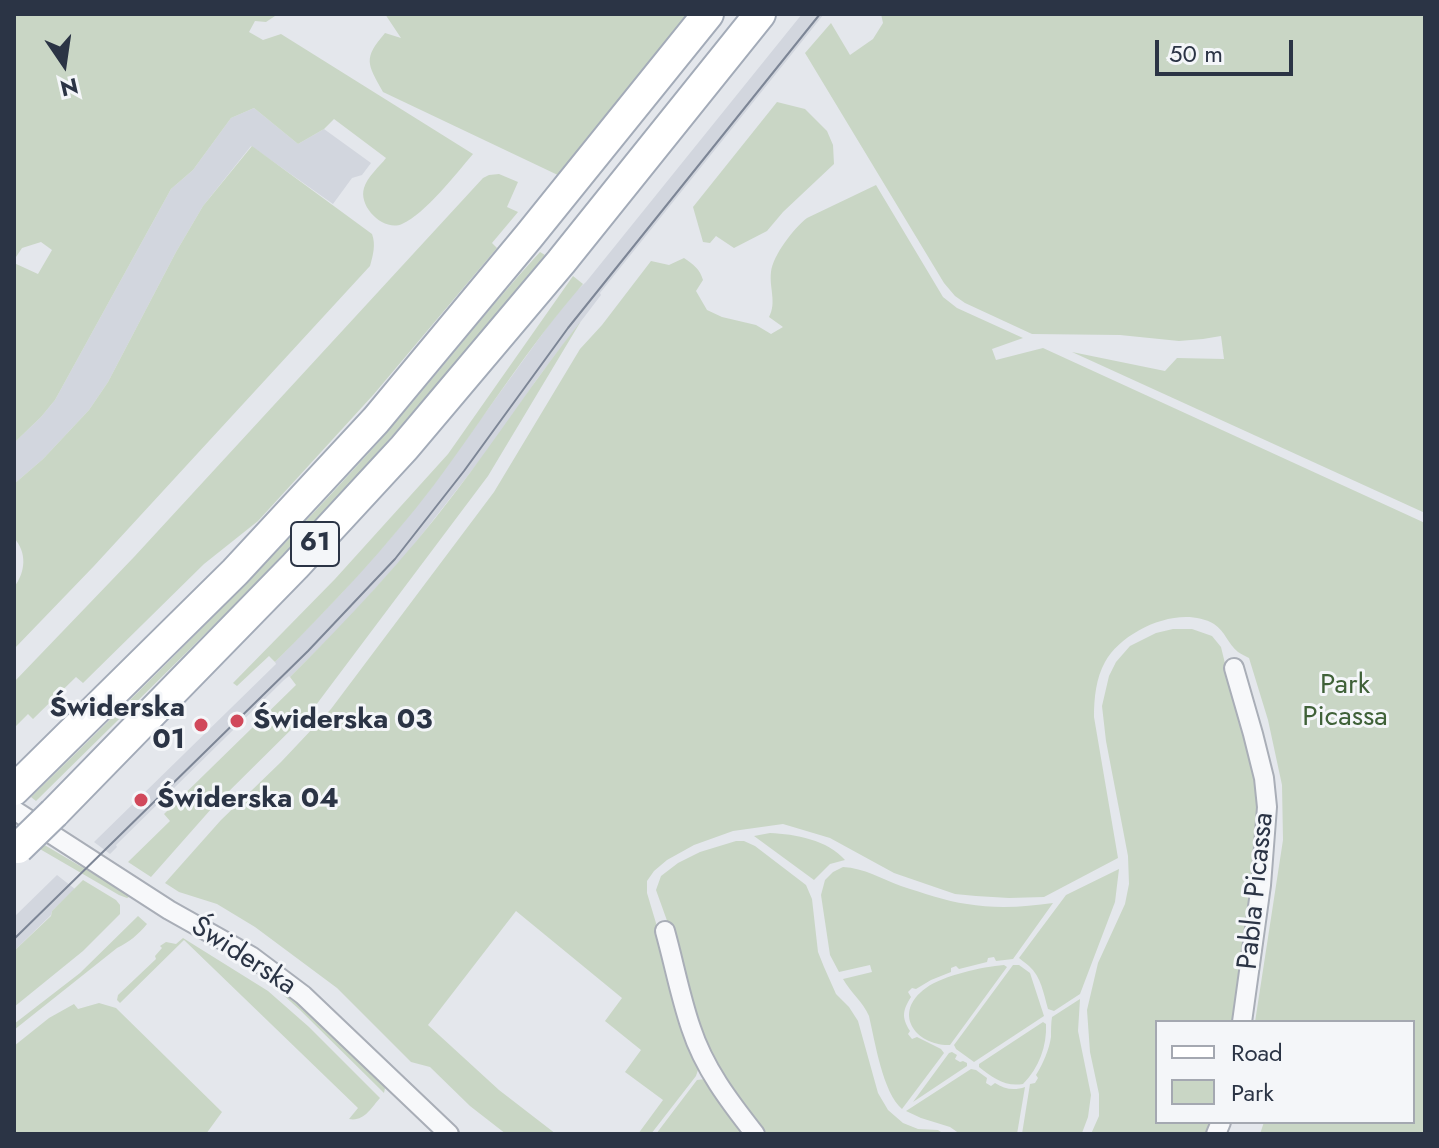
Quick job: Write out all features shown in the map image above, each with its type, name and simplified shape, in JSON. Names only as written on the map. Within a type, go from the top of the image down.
[{"type":"main road","name":"61","points":[[15,795],[206,601],[376,420],[708,14]]},
{"type":"main road","name":"61","points":[[16,850],[284,577],[384,469],[561,262],[760,14]]},
{"type":"street","name":"Pabla Picassa","points":[[1234,668],[1264,778],[1267,807],[1261,885],[1242,1020]]},
{"type":"street","name":"Świderska","points":[[15,795],[169,910],[251,956],[303,995],[449,1134]]},
{"type":"street","points":[[665,931],[691,1029],[701,1052],[725,1096],[755,1134]]},
{"type":"shaded area","points":[[802,14],[824,14],[600,293],[498,437],[409,551],[353,614],[110,854],[94,842],[276,664],[394,534],[572,295],[586,282]]},
{"type":"shaded area","points":[[254,108],[298,144],[324,129],[371,163],[362,175],[352,178],[333,204],[251,146],[203,206],[108,382],[89,410],[43,459],[14,484],[14,443],[55,400],[171,189],[193,170],[231,118]]},
{"type":"shaded area","points":[[57,875],[75,889],[14,951],[14,917]]},
{"type":"green space","points":[[14,14],[278,14],[266,22],[255,21],[249,32],[263,40],[281,34],[473,154],[420,212],[395,226],[374,216],[363,195],[368,180],[386,158],[334,119],[324,129],[298,144],[254,108],[231,118],[193,170],[171,189],[55,400],[14,443],[14,263],[38,274],[52,250],[41,242],[22,248],[14,260]]},
{"type":"green space","points":[[385,14],[689,14],[562,177],[383,92],[373,74],[370,55],[385,33],[401,38]]},
{"type":"green space","points":[[881,14],[1425,14],[1425,513],[1072,352],[1165,371],[1177,358],[1224,359],[1221,336],[1179,341],[1120,335],[1032,334],[955,296],[944,283],[805,53],[831,23],[850,55],[873,39],[883,23]]},
{"type":"green space","points":[[777,102],[805,109],[827,131],[833,145],[834,164],[767,231],[734,248],[716,236],[710,243],[703,242],[693,207]]},
{"type":"green space","points":[[252,146],[372,234],[374,246],[370,266],[14,649],[14,587],[21,575],[23,556],[14,538],[14,484],[43,459],[89,410],[108,382],[203,206]]},
{"type":"green space","points":[[499,174],[518,182],[507,207],[518,212],[492,243],[497,248],[374,394],[258,521],[204,564],[83,683],[76,677],[33,719],[28,714],[14,728],[14,682],[134,557],[483,178]]},
{"type":"green space","name":"Park Picassa","points":[[876,185],[943,297],[957,308],[1023,338],[992,349],[996,360],[1043,348],[1425,523],[1425,1134],[1260,1134],[1263,1124],[1415,1124],[1415,1020],[1255,1020],[1283,840],[1282,785],[1268,720],[1249,658],[1235,649],[1218,627],[1200,619],[1169,619],[1138,631],[1113,650],[1105,662],[1096,688],[1094,717],[1118,858],[1044,897],[955,894],[894,873],[830,838],[783,824],[733,831],[694,845],[654,871],[647,881],[647,893],[699,1067],[696,1076],[651,1134],[638,1134],[663,1100],[625,1072],[641,1050],[605,1021],[622,998],[516,911],[428,1025],[499,1090],[556,1134],[506,1134],[470,1106],[430,1067],[411,1062],[337,988],[255,927],[217,904],[179,892],[165,883],[221,820],[331,709],[494,492],[580,349],[651,261],[669,265],[684,258],[702,276],[703,280],[696,291],[707,310],[756,325],[771,334],[783,327],[769,317],[772,306],[771,272],[785,242],[807,218]]},
{"type":"green space","points":[[540,252],[545,255],[331,504],[36,801],[31,797],[291,536],[396,422]]},
{"type":"green space","points":[[573,276],[583,284],[397,531],[275,662],[269,656],[237,686],[233,683],[335,579],[448,454]]},
{"type":"green space","points":[[581,321],[488,476],[316,705],[212,808],[151,877],[128,862],[170,821],[164,814],[296,685],[290,677],[375,588],[435,518]]},
{"type":"green space","points":[[1192,629],[1212,636],[1221,647],[1255,771],[1260,819],[1236,1020],[1155,1020],[1155,1124],[1211,1124],[1206,1134],[1091,1134],[1099,1116],[1099,1094],[1090,1052],[1087,1010],[1098,963],[1125,904],[1129,884],[1128,856],[1102,706],[1109,676],[1116,662],[1130,646],[1156,633]]},
{"type":"green space","points":[[14,827],[131,896],[119,895],[14,834]]},
{"type":"green space","points":[[770,833],[820,843],[845,860],[830,864],[814,880],[754,836]]},
{"type":"green space","points":[[736,841],[755,846],[806,885],[812,899],[818,952],[836,994],[858,1021],[878,1093],[888,1110],[903,1123],[944,1134],[765,1134],[725,1085],[707,1051],[656,890],[661,876],[678,863],[700,852]]},
{"type":"green space","points":[[843,867],[959,903],[999,907],[1053,903],[1013,959],[996,961],[994,957],[988,958],[987,962],[959,969],[956,966],[951,968],[951,972],[908,992],[911,997],[904,1014],[910,1031],[908,1034],[912,1039],[917,1037],[944,1053],[902,1109],[885,1079],[869,1016],[843,979],[872,972],[870,965],[839,972],[830,955],[821,895],[825,880]]},
{"type":"green space","points":[[1119,869],[1115,902],[1080,994],[1054,1011],[1048,1009],[1036,975],[1019,958],[1066,895]]},
{"type":"green space","points":[[83,880],[116,900],[120,905],[120,914],[83,951],[14,1007],[14,951]]},
{"type":"green space","points":[[138,916],[147,924],[137,935],[14,1030],[14,1024],[80,973]]},
{"type":"green space","points":[[183,938],[268,991],[309,1027],[380,1098],[370,1110],[359,1118],[349,1119],[358,1108],[184,940],[120,1003],[117,1000],[118,995],[156,959],[162,948],[160,946],[166,942],[176,944]]},
{"type":"green space","points":[[1013,965],[1019,965],[1030,973],[1044,1016],[974,1062],[954,1045]]},
{"type":"green space","points":[[1007,967],[950,1045],[927,1040],[912,1026],[910,1008],[926,988],[964,972]]},
{"type":"green space","points":[[272,985],[346,1046],[385,1088],[384,1093],[300,1010]]},
{"type":"green space","points":[[1080,999],[1078,1031],[1091,1095],[1082,1133],[1022,1134],[1030,1084],[1038,1078],[1036,1075],[1047,1052],[1052,1017]]},
{"type":"green space","points":[[99,1003],[116,1008],[222,1112],[206,1134],[14,1134],[14,1046],[49,1018],[74,1004],[78,1009]]},
{"type":"green space","points":[[1043,1022],[1046,1032],[1041,1056],[1023,1084],[1005,1083],[979,1067],[979,1064]]},
{"type":"green space","points":[[949,1053],[957,1055],[955,1059],[967,1063],[967,1066],[913,1102]]},
{"type":"green space","points":[[971,1069],[987,1078],[986,1083],[991,1086],[995,1083],[1009,1089],[1025,1087],[1017,1134],[960,1134],[950,1127],[906,1111]]},
{"type":"green space","points":[[705,1079],[745,1134],[656,1134],[697,1080]]},
{"type":"tram line","points":[[14,939],[308,651],[395,559],[464,471],[568,328],[820,14]]},
{"type":"place","name":"Świderska 03","points":[[237,721]]},
{"type":"place","name":"Świderska 01","points":[[201,725]]},
{"type":"place","name":"Świderska 04","points":[[141,800]]}]
